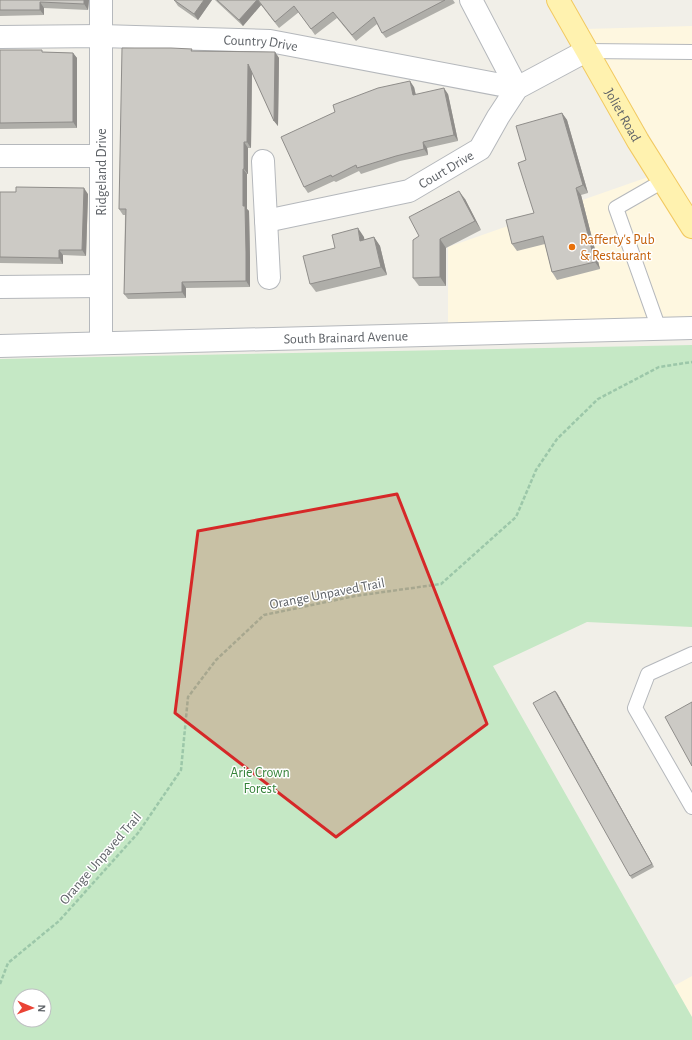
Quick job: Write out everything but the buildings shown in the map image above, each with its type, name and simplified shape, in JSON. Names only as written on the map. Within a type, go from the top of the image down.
[{"type":"main road","name":"Joliet Road","points":[[558,0],[586,50],[692,227]]},
{"type":"street","name":"Ridgeland Drive","points":[[101,0],[101,343]]},
{"type":"street","points":[[472,0],[517,88]]},
{"type":"street","name":"Country Drive","points":[[0,37],[101,36],[270,41],[517,88]]},
{"type":"street","name":"Court Drive","points":[[266,221],[410,191],[480,149],[498,117],[517,88],[586,50]]},
{"type":"street","points":[[0,156],[101,156]]},
{"type":"street","points":[[263,161],[269,278]]},
{"type":"street","points":[[0,287],[101,286]]},
{"type":"street","name":"South Brainard Avenue","points":[[0,346],[692,328]]},
{"type":"lane","points":[[586,50],[692,52]]},
{"type":"lane","points":[[659,329],[616,208],[664,181]]},
{"type":"lane","points":[[692,654],[648,674],[635,708],[692,807]]},
{"type":"path","name":"Orange Unpaved Trail","points":[[0,984],[8,963],[59,921],[138,833],[181,770],[188,697],[216,660],[264,615],[355,596],[441,584],[516,517],[536,470],[557,439],[598,399],[659,367],[692,362]]},
{"type":"highlighted area","points":[[397,494],[487,724],[336,837],[175,713],[198,531]]},
{"type":"shaded area","points":[[692,26],[692,208],[586,29]]},
{"type":"shaded area","points":[[651,176],[692,241],[692,323],[448,326],[448,247]]},
{"type":"shaded area","points":[[692,976],[692,1017],[674,986]]},
{"type":"green space","name":"Arie Crown Forest","points":[[692,345],[692,627],[587,622],[493,666],[692,1017],[692,1040],[0,1040],[0,359]]},
{"type":"place","name":"Rafferty's Pub & Restaurant","points":[[572,247]]}]
